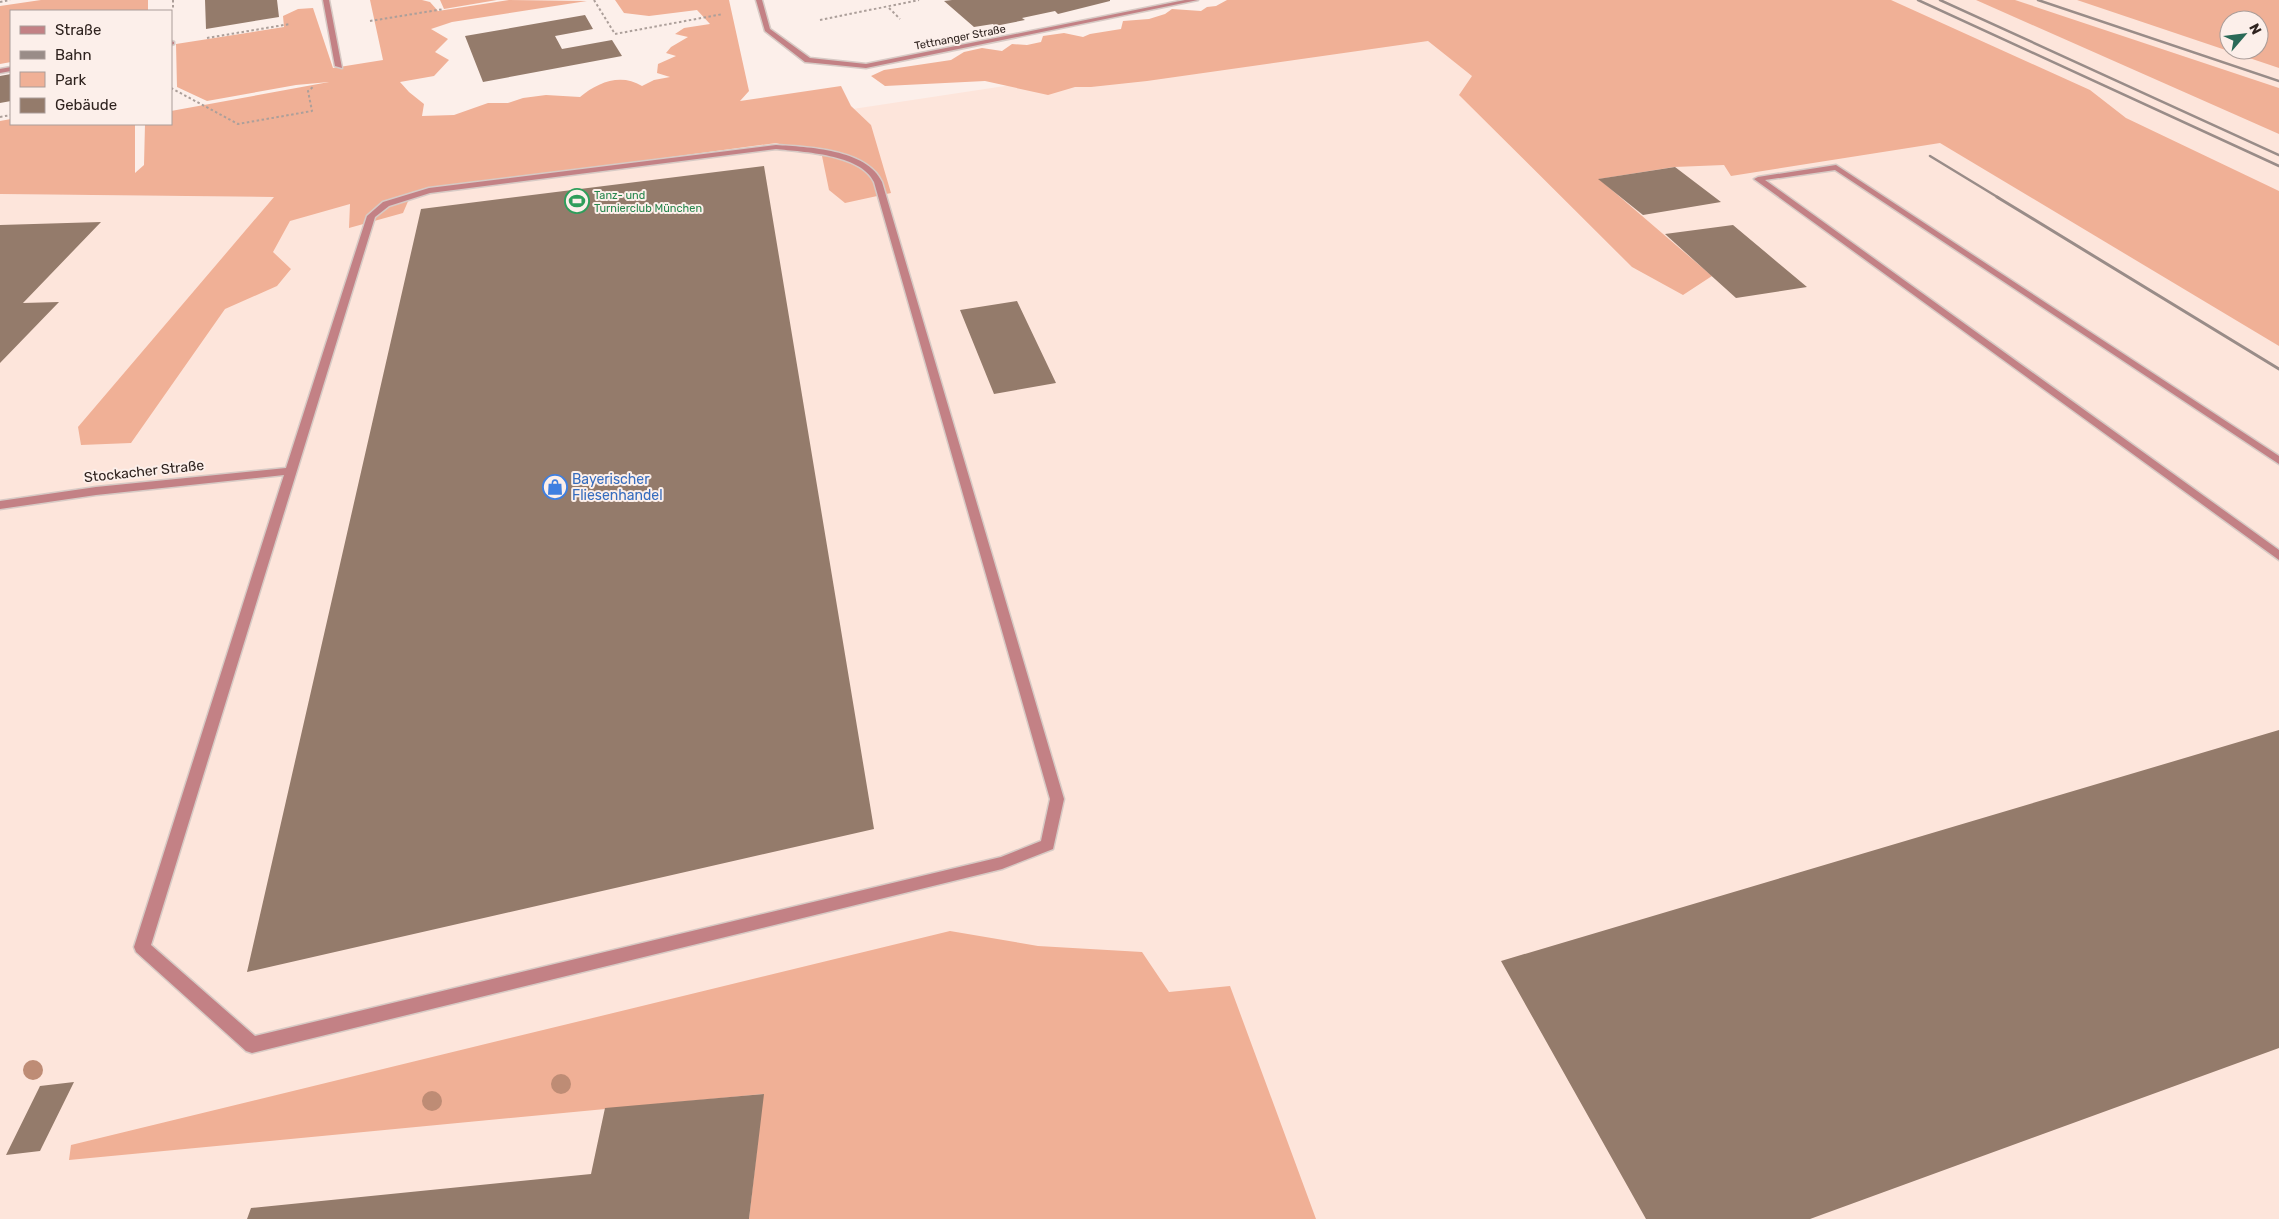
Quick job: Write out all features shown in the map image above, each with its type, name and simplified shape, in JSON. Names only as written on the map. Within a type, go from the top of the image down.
[{"type":"street","points":[[326,0],[339,66]]},
{"type":"street","name":"Tettnanger Straße","points":[[767,30],[808,60],[866,66],[1195,0]]},
{"type":"street","points":[[760,3],[767,30]]},
{"type":"street","points":[[776,148],[807,150],[839,156],[860,165],[874,175],[881,192],[1057,799],[1048,845],[1002,863],[252,1045],[142,947],[292,471],[371,216],[386,204],[429,192],[776,148]]},
{"type":"street","points":[[2279,461],[1836,167],[1758,180],[2279,556]]},
{"type":"street","name":"Stockacher Straße","points":[[0,505],[96,491],[292,471]]},
{"type":"path","points":[[0,2],[10,0]]},
{"type":"path","points":[[594,0],[615,34],[760,3]]},
{"type":"path","points":[[767,30],[920,0]]},
{"type":"path","points":[[331,28],[444,9]]},
{"type":"path","points":[[172,43],[329,18]]},
{"type":"path","points":[[172,89],[238,124],[312,111],[308,91],[339,66]]},
{"type":"shaded area","points":[[1570,0],[2279,0],[2279,1219],[0,1219],[0,194],[274,197]]},
{"type":"green space","points":[[41,0],[148,0],[148,10],[10,10],[10,62],[0,64],[0,6]]},
{"type":"green space","points":[[370,0],[422,0],[430,2],[438,11],[509,0],[587,1],[452,22],[431,29],[448,39],[435,52],[449,60],[434,76],[400,82],[424,104],[422,116],[454,115],[488,103],[508,103],[523,98],[546,95],[580,97],[594,87],[610,81],[626,80],[642,86],[654,80],[670,77],[657,73],[658,64],[676,56],[666,53],[671,47],[688,37],[675,34],[684,28],[710,24],[697,10],[649,16],[624,13],[615,0],[729,0],[749,91],[740,101],[841,86],[851,106],[871,125],[891,193],[845,203],[829,190],[822,156],[776,143],[412,192],[403,213],[349,228],[350,204],[290,221],[273,252],[291,269],[277,286],[225,309],[131,443],[81,445],[78,427],[274,197],[0,194],[0,121],[10,119],[10,125],[135,125],[135,173],[144,165],[145,125],[172,125],[172,111],[329,82],[296,85],[207,101],[177,87],[176,44],[284,27],[283,16],[298,9],[313,8],[333,68],[383,60]]},
{"type":"green space","points":[[440,0],[497,0],[444,9]]},
{"type":"green space","points":[[1227,0],[1891,0],[2090,90],[2126,118],[2279,191],[2279,346],[1940,143],[1731,176],[1724,165],[1674,167],[1599,179],[1712,276],[1683,295],[1632,267],[1459,95],[1472,76],[1428,41],[1147,81],[1075,87],[1048,95],[985,81],[885,86],[871,76],[884,70],[951,60],[964,52],[982,48],[1002,51],[1012,44],[1027,45],[1041,42],[1043,36],[1064,33],[1083,37],[1121,29],[1123,21],[1149,19],[1165,14],[1172,9],[1201,11]]},
{"type":"green space","points":[[1976,0],[2015,0],[2279,88],[2279,134]]},
{"type":"green space","points":[[2077,0],[2279,0],[2279,68],[2255,60],[2269,60],[2269,10],[2219,10],[2219,48]]},
{"type":"green space","points":[[950,931],[1038,946],[1142,952],[1169,992],[1230,986],[1316,1219],[749,1219],[763,1094],[69,1160],[71,1145]]},
{"type":"building","points":[[205,0],[277,0],[279,17],[206,29]]},
{"type":"building","points":[[944,1],[1110,1],[1058,14],[1055,11],[995,26],[993,24],[974,27]]},
{"type":"building","points":[[585,15],[593,29],[555,36],[562,49],[612,40],[622,56],[483,82],[465,36]]},
{"type":"building","points":[[10,74],[10,101],[0,103],[0,76]]},
{"type":"building","points":[[764,166],[874,829],[247,972],[421,209]]},
{"type":"building","points":[[1675,167],[1721,202],[1643,215],[1598,179]]},
{"type":"building","points":[[101,222],[23,303],[59,302],[0,363],[0,225]]},
{"type":"building","points":[[1733,225],[1807,287],[1736,298],[1665,234]]},
{"type":"building","points":[[1017,301],[1056,383],[994,394],[960,310]]},
{"type":"building","points":[[2279,730],[2279,1048],[1810,1219],[1646,1219],[1501,961]]},
{"type":"building","points":[[74,1082],[40,1151],[6,1155],[40,1086]]},
{"type":"building","points":[[764,1094],[749,1219],[247,1219],[251,1208],[591,1174],[605,1108]]},
{"type":"railway","points":[[1918,0],[2279,166]]},
{"type":"railway","points":[[1940,0],[2279,155]]},
{"type":"railway","points":[[2038,0],[2279,81]]},
{"type":"railway","points":[[1930,156],[1999,198]]},
{"type":"railway","points":[[1997,197],[2279,369]]},
{"type":"place","name":"Tanz- und Turnierclub München","points":[[577,201]]},
{"type":"place","name":"Bayerischer Fliesenhandel","points":[[555,487]]}]
